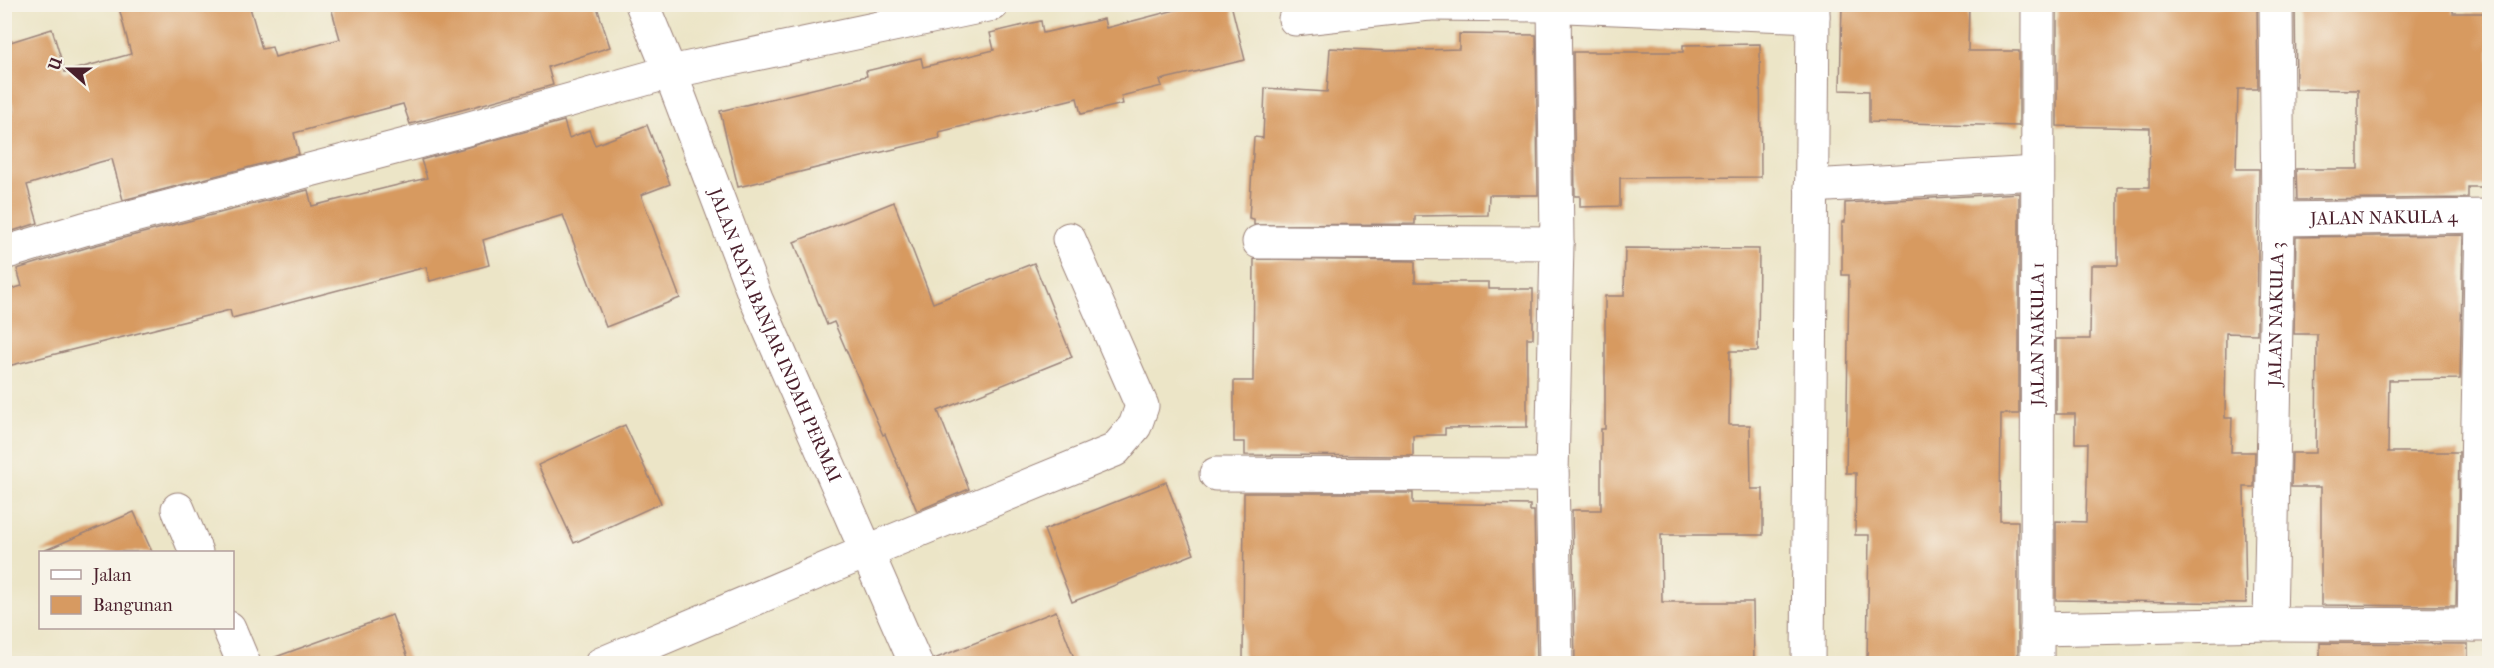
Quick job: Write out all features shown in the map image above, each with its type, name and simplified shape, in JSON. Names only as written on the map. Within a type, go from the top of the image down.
[{"type":"street","name":"JALAN RAYA BANJAR INDAH PERMAI","points":[[642,4],[756,299],[916,663]]},
{"type":"street","points":[[4,253],[84,229],[463,130],[670,72],[993,4]]},
{"type":"street","points":[[1295,20],[1430,4],[1813,10],[1808,663]]},
{"type":"street","name":"JALAN NAKULA 1","points":[[2037,663],[2038,4]]},
{"type":"street","name":"JALAN NAKULA 3","points":[[2270,624],[2278,219],[2276,4]]},
{"type":"street","points":[[1554,5],[1557,243],[1552,475],[1556,663]]},
{"type":"street","points":[[1811,186],[2037,173]]},
{"type":"street","points":[[2037,629],[2270,624],[2482,625],[2486,217]]},
{"type":"street","name":"JALAN NAKULA 4","points":[[2278,219],[2486,217]]},
{"type":"street","points":[[601,663],[868,550],[1114,450],[1135,426],[1142,406],[1069,239]]},
{"type":"street","points":[[1259,242],[1557,243]]},
{"type":"street","points":[[1216,474],[1552,475]]},
{"type":"street","points":[[178,509],[196,551]]},
{"type":"street","points":[[230,629],[244,663]]},
{"type":"building","points":[[118,4],[249,4],[262,49],[272,47],[275,57],[340,39],[330,4],[596,4],[610,47],[548,67],[553,85],[410,124],[403,104],[294,133],[299,154],[123,200],[112,159],[100,162],[27,185],[38,223],[6,233],[4,226],[4,114],[14,111],[4,81],[4,44],[52,29],[65,72],[131,54]]},
{"type":"building","points":[[1198,4],[1231,4],[1245,60],[1160,80],[1162,86],[1121,96],[1123,104],[1081,114],[1077,98],[939,132],[940,138],[738,187],[720,111],[867,76],[866,71],[921,58],[923,67],[994,50],[990,33],[1041,21],[1043,33],[1104,19],[1106,28]]},
{"type":"building","points":[[1842,4],[1969,4],[1968,51],[2019,51],[2019,126],[1869,122],[1869,91],[1840,90]]},
{"type":"building","points":[[2057,4],[2257,7],[2258,89],[2238,89],[2236,169],[2259,169],[2257,334],[2226,333],[2225,418],[2232,418],[2231,452],[2255,452],[2254,487],[2244,487],[2246,603],[2056,600],[2056,521],[2086,522],[2088,443],[2075,443],[2075,414],[2056,414],[2056,339],[2090,339],[2091,265],[2118,265],[2118,187],[2149,187],[2150,128],[2057,126]]},
{"type":"building","points":[[2404,4],[2453,4],[2453,13],[2490,13],[2490,187],[2468,187],[2468,198],[2297,200],[2296,169],[2358,169],[2358,90],[2296,89],[2295,8],[2403,9]]},
{"type":"building","points":[[1459,34],[1536,35],[1538,195],[1489,195],[1488,215],[1415,216],[1415,224],[1254,225],[1254,219],[1249,218],[1254,137],[1263,138],[1265,88],[1327,92],[1330,48],[1387,51],[1459,49]]},
{"type":"building","points":[[1760,44],[1761,177],[1620,178],[1620,206],[1580,207],[1580,196],[1575,196],[1573,52],[1683,52],[1683,45]]},
{"type":"building","points":[[564,121],[569,138],[589,130],[595,145],[647,125],[670,184],[641,195],[680,298],[606,327],[563,215],[483,240],[489,265],[430,281],[426,267],[232,318],[230,310],[4,367],[4,291],[22,286],[17,269],[89,247],[308,190],[312,206],[427,178],[421,160]]},
{"type":"building","points":[[2019,193],[2019,414],[2001,414],[2000,521],[2018,521],[2018,663],[1867,663],[1869,535],[1855,535],[1856,473],[1846,473],[1849,275],[1842,275],[1842,222],[1845,222],[1845,203]]},
{"type":"building","points":[[894,202],[933,303],[1034,263],[1072,357],[938,411],[969,489],[917,511],[834,322],[827,325],[794,242]]},
{"type":"building","points":[[2463,235],[2460,379],[2389,380],[2388,452],[2459,452],[2456,606],[2321,605],[2321,487],[2291,487],[2292,453],[2316,453],[2317,334],[2294,334],[2296,237]]},
{"type":"building","points":[[1625,248],[1759,249],[1758,351],[1730,351],[1729,425],[1750,425],[1751,489],[1763,489],[1763,535],[1661,535],[1662,602],[1753,602],[1754,663],[1575,663],[1572,510],[1601,510],[1601,429],[1605,429],[1605,296],[1624,296]]},
{"type":"building","points":[[1254,259],[1415,261],[1415,282],[1489,282],[1489,289],[1533,289],[1533,338],[1527,338],[1527,427],[1445,428],[1445,435],[1413,435],[1413,456],[1245,455],[1245,442],[1234,442],[1234,381],[1253,381]]},
{"type":"building","points":[[625,425],[661,503],[574,543],[538,465]]},
{"type":"building","points":[[1166,482],[1194,554],[1072,602],[1044,530]]},
{"type":"building","points":[[1244,493],[1413,493],[1413,503],[1530,505],[1530,511],[1534,511],[1537,663],[1243,663]]},
{"type":"building","points":[[134,512],[152,551],[43,551]]},
{"type":"building","points":[[1056,611],[1076,663],[934,663],[934,659]]},
{"type":"building","points":[[392,615],[410,663],[271,663],[270,659]]},
{"type":"building","points":[[2320,643],[2468,644],[2468,663],[2320,663]]}]
